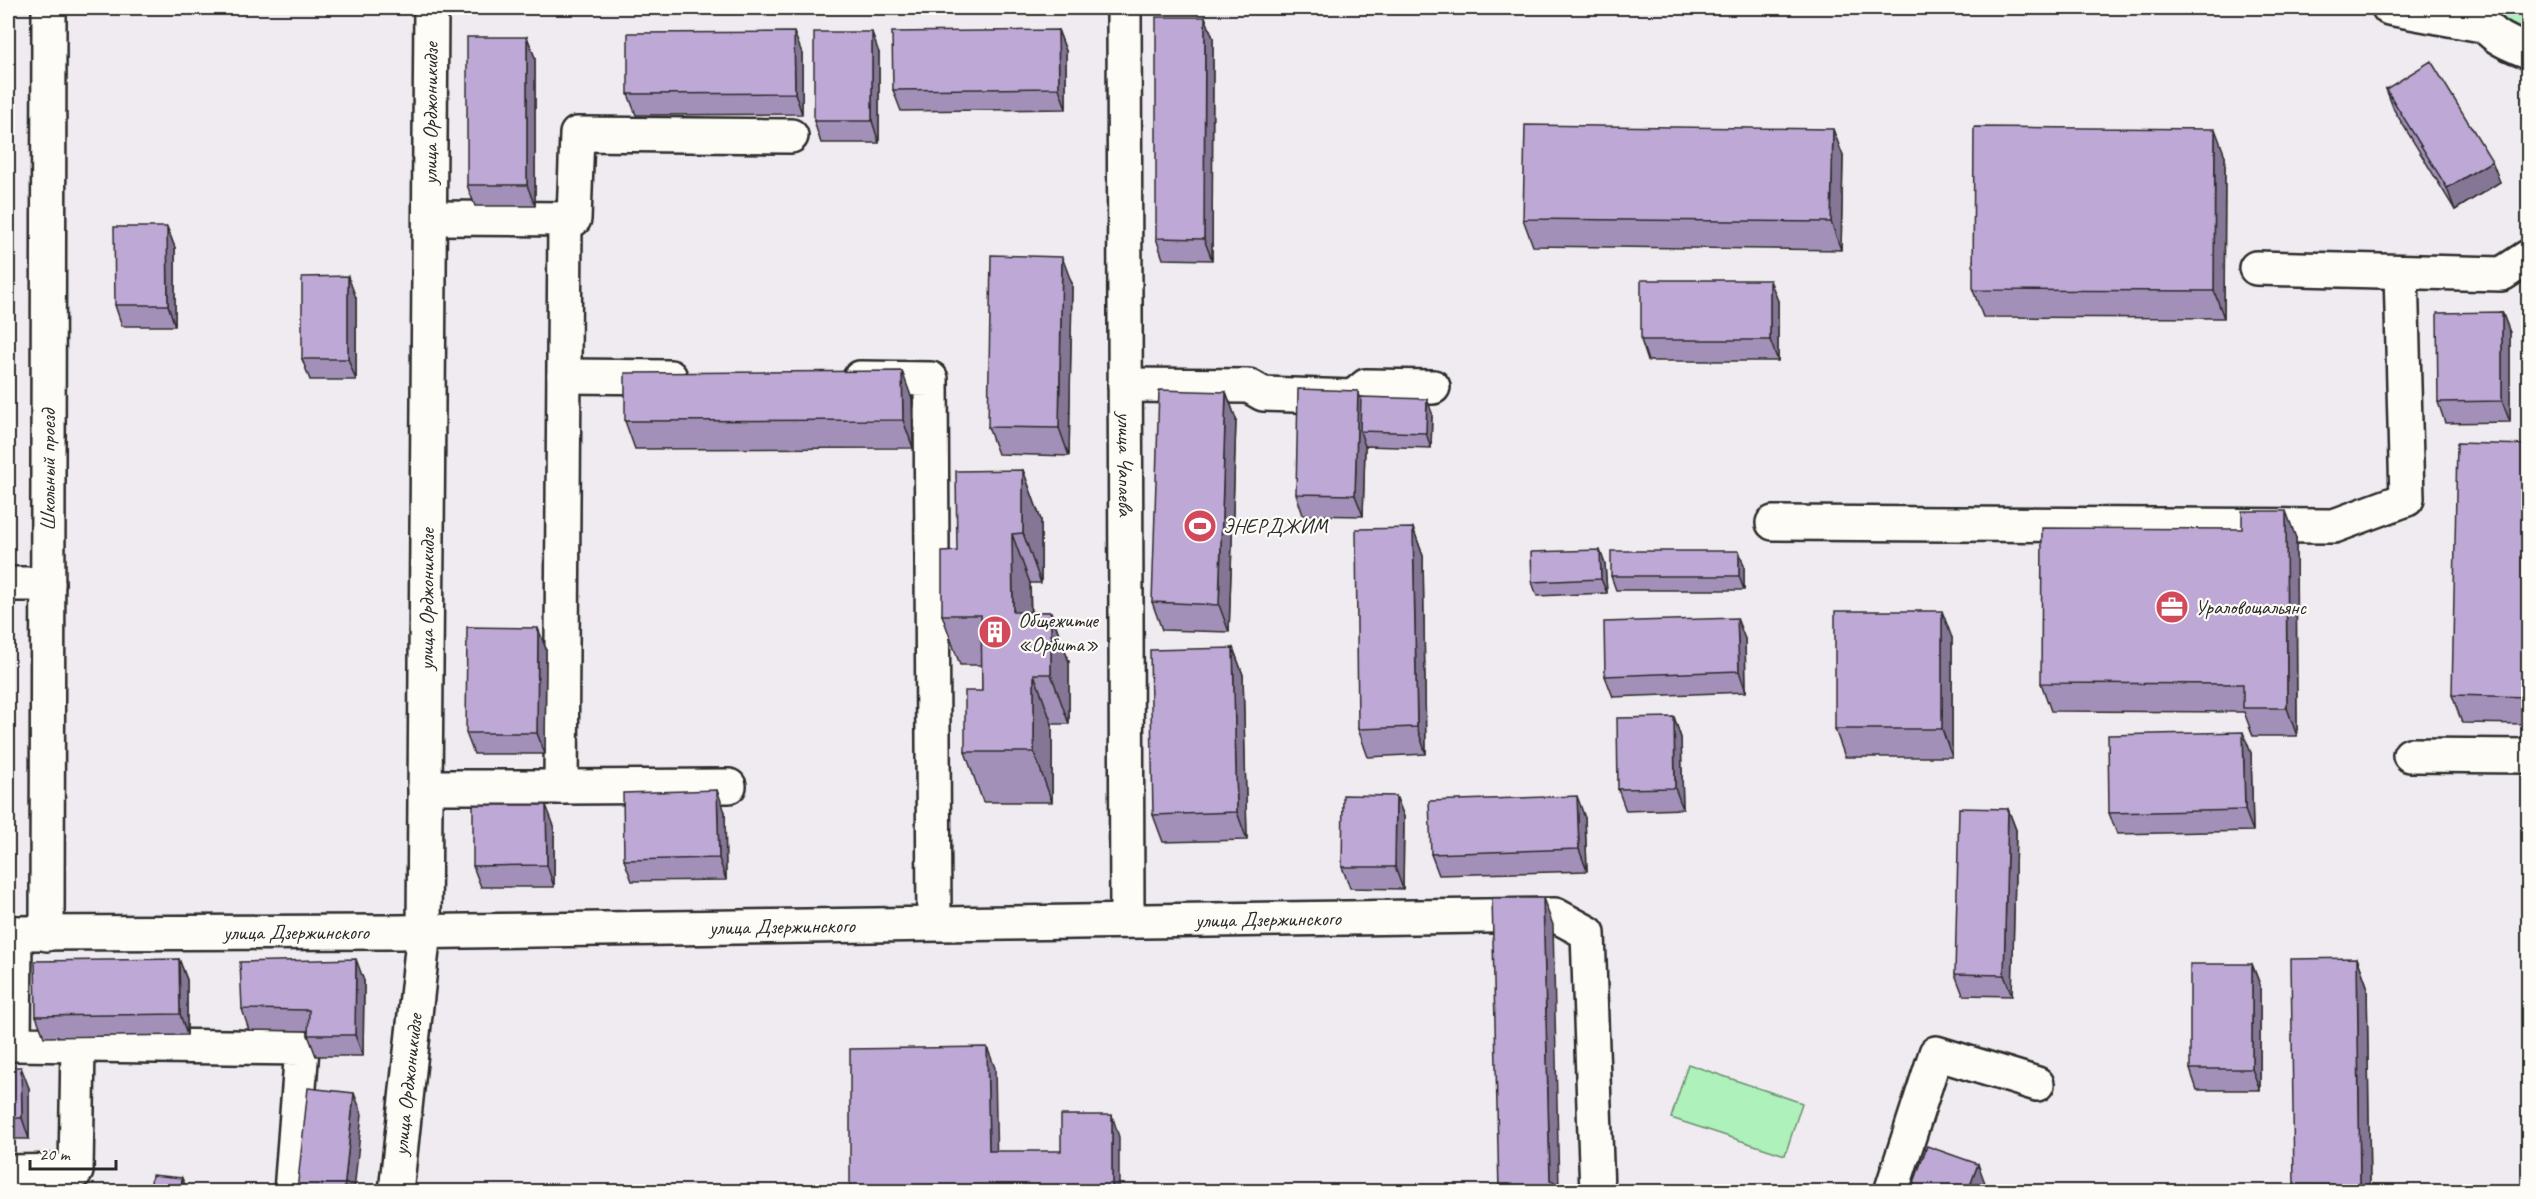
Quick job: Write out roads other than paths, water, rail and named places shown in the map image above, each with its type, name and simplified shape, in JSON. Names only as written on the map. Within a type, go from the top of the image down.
[{"type":"street","name":"Школьный проезд","points":[[49,8],[48,584],[14,1044],[78,1045]]},
{"type":"street","name":"улица Орджоникидзе","points":[[396,1191],[424,931],[431,8]]},
{"type":"street","name":"улица Чапаева","points":[[1124,8],[1127,920]]},
{"type":"street","points":[[2389,8],[2497,31],[2529,74]]},
{"type":"street","points":[[430,218],[574,219],[577,134],[790,136]]},
{"type":"street","points":[[561,788],[565,219]]},
{"type":"street","points":[[2256,268],[2502,274],[2529,258]]},
{"type":"street","points":[[1773,523],[2334,526],[2407,499],[2401,272]]},
{"type":"street","points":[[564,376],[694,377]]},
{"type":"street","points":[[836,378],[931,379],[934,923]]},
{"type":"street","points":[[1125,385],[1249,386],[1263,394],[1353,397],[1366,386],[1433,387]]},
{"type":"street","points":[[8,584],[48,584]]},
{"type":"street","points":[[2410,755],[2529,756]]},
{"type":"street","points":[[426,788],[729,786]]},
{"type":"street","name":"улица Дзержинского","points":[[23,933],[424,931],[1555,915],[1588,933],[1597,1191]]},
{"type":"street","points":[[8,1172],[76,1171],[78,1045],[302,1048],[291,1191]]},
{"type":"street","points":[[1891,1191],[1936,1053],[2037,1084]]},
{"type":"place","name":"ЭНЕРДЖИМ","points":[[1200,526]]},
{"type":"place","name":"Ураловощальянс","points":[[2172,607]]},
{"type":"place","name":"Общежитие «Орбита»","points":[[995,632]]}]
